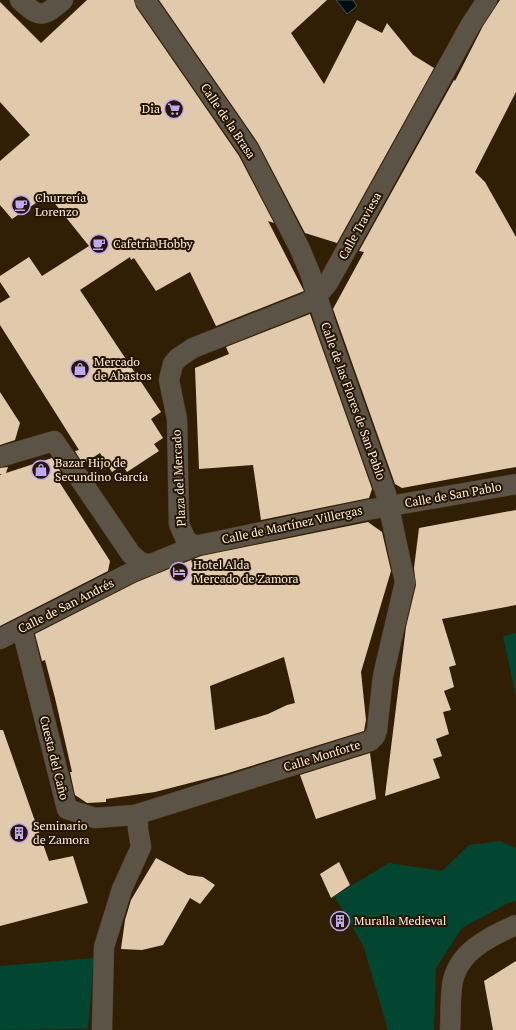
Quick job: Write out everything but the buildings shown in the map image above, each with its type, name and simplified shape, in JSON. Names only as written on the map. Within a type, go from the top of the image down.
[{"type":"street","points":[[20,0],[33,12],[41,14],[50,11],[63,0]]},
{"type":"street","name":"Calle de la Brasa","points":[[145,0],[249,150],[300,249],[310,273],[316,297]]},
{"type":"street","name":"Calle Traviesa","points":[[169,380],[173,364],[185,353],[223,336],[300,306],[316,297],[332,278],[470,26],[487,0]]},
{"type":"street","name":"Calle de la Brasa","points":[[300,249],[304,254],[317,261],[340,262]]},
{"type":"street","name":"Calle de las Flores de San Pablo","points":[[316,297],[381,478],[389,506]]},
{"type":"street","name":"Plaza del Mercado","points":[[169,380],[177,419],[179,524],[186,540],[196,546]]},
{"type":"street","points":[[0,457],[54,441],[131,554],[140,562],[151,565],[196,546]]},
{"type":"street","name":"Calle de San Pablo","points":[[389,506],[516,484]]},
{"type":"street","name":"Calle de Martínez Villergas","points":[[196,546],[389,506]]},
{"type":"street","name":"Calle Monforte","points":[[137,823],[370,741],[375,736],[383,676],[405,582],[389,506]]},
{"type":"street","name":"Calle de San Andrés","points":[[0,638],[132,572],[151,565]]},
{"type":"street","name":"Cuesta del Caño","points":[[22,628],[67,809],[95,818],[137,823]]},
{"type":"street","points":[[102,1030],[104,947],[122,889],[141,847],[137,823]]},
{"type":"street","points":[[450,1030],[452,987],[457,969],[461,962],[480,943],[516,925]]},
{"type":"green space","points":[[516,633],[516,697],[503,636]]},
{"type":"green space","points":[[500,841],[516,848],[516,901],[508,903],[462,928],[436,968],[434,1030],[388,1030],[363,945],[334,896],[389,863],[442,871],[469,845]]},
{"type":"green space","points":[[94,958],[88,1029],[0,1030],[0,966]]},
{"type":"shaded area","points":[[336,0],[353,0],[357,6],[347,14]]},
{"type":"place","name":"Dia","points":[[174,109]]},
{"type":"place","name":"Churrería Lorenzo","points":[[21,205]]},
{"type":"place","name":"Cafetria Hobby","points":[[99,244]]},
{"type":"place","name":"Mercado de Abastos","points":[[80,369]]},
{"type":"place","name":"Bazar Hijo de Secundino García","points":[[41,470]]},
{"type":"place","name":"Hotel Alda Mercado de Zamora","points":[[179,572]]},
{"type":"place","name":"Seminario de Zamora","points":[[19,833]]},
{"type":"place","name":"Muralla Medieval","points":[[340,921]]}]
